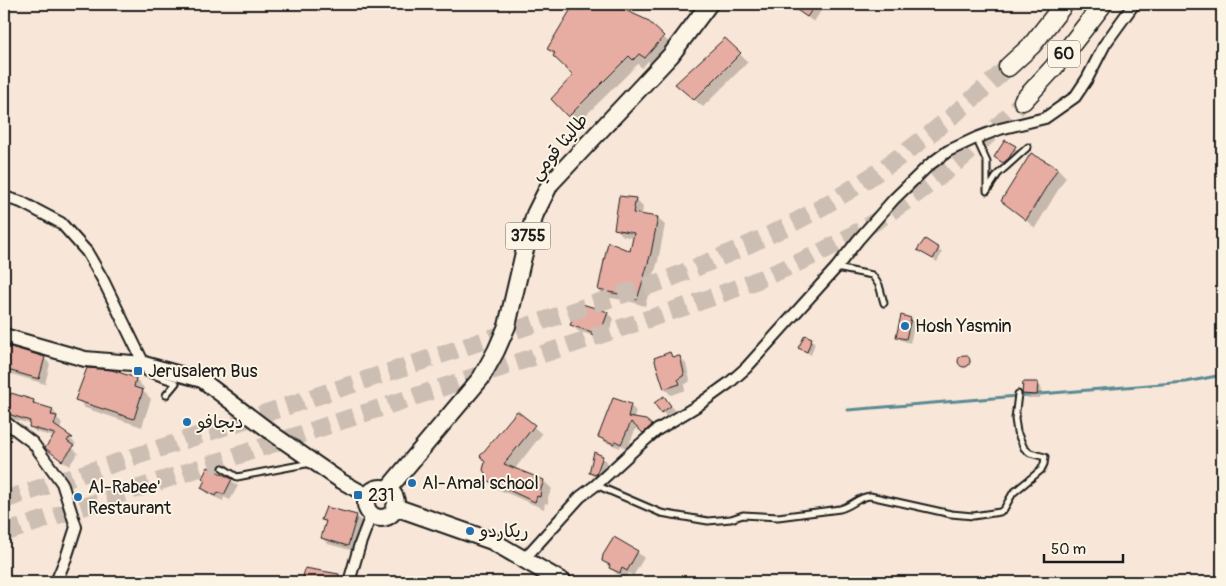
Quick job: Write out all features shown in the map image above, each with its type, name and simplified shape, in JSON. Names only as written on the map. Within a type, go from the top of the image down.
[{"type":"highway","name":"60","points":[[1008,68],[1032,45],[1064,4]]},
{"type":"highway","name":"60","points":[[1023,101],[1054,67],[1103,4]]},
{"type":"main road","name":"طاليثا قومي","points":[[387,490],[481,378],[496,351],[507,326],[535,214],[550,184],[670,56],[709,4]]},
{"type":"main road","points":[[378,488],[387,490],[394,496],[395,507],[392,513],[384,518],[371,515],[366,508],[368,496],[378,488]]},
{"type":"main road","points":[[395,507],[492,541],[563,582]]},
{"type":"street","points":[[524,559],[580,498],[657,430],[697,406],[746,368],[836,268],[894,199],[929,165],[948,150],[1000,129],[1045,118],[1068,104],[1087,79],[1105,44],[1134,4]]},
{"type":"street","points":[[4,197],[21,202],[61,223],[87,252],[103,280],[144,364]]},
{"type":"street","points":[[4,336],[85,359],[144,364],[202,380],[314,462],[368,496]]},
{"type":"street","points":[[4,421],[33,443],[62,483],[76,527],[56,582]]},
{"type":"street","points":[[349,582],[371,515]]},
{"type":"lane","points":[[976,138],[987,162],[987,191],[998,174],[1028,147]]},
{"type":"lane","points":[[836,268],[872,275],[879,285],[884,303]]},
{"type":"lane","points":[[144,364],[146,373],[176,384],[166,395]]},
{"type":"lane","points":[[596,485],[661,513],[708,521],[731,519],[743,515],[778,517],[840,509],[846,508],[863,496],[951,514],[973,516],[1000,512],[1004,509],[1013,493],[1037,475],[1044,464],[1045,457],[1030,453],[1024,448],[1017,432],[1015,419],[1018,394]]},
{"type":"lane","points":[[223,468],[238,477],[314,462]]},
{"type":"building","points":[[574,4],[612,4],[647,20],[664,36],[645,58],[639,54],[633,60],[629,56],[568,117],[551,99],[573,75],[553,56],[555,53],[547,49]]},
{"type":"building","points":[[788,4],[816,4],[807,17]]},
{"type":"building","points":[[725,38],[741,53],[694,100],[675,84]]},
{"type":"building","points":[[1005,140],[1016,146],[1009,158],[1003,163],[994,157]]},
{"type":"building","points":[[1031,153],[1058,168],[1026,220],[1001,201]]},
{"type":"building","points":[[619,196],[636,198],[633,213],[658,217],[651,253],[637,300],[598,290],[608,242],[630,251],[634,233],[614,229]]},
{"type":"building","points":[[925,239],[939,248],[933,259],[917,250]]},
{"type":"building","points":[[579,303],[608,312],[599,337],[591,335],[592,332],[570,325]]},
{"type":"building","points":[[901,315],[911,318],[906,339],[896,337]]},
{"type":"building","points":[[805,335],[812,338],[807,352],[798,348]]},
{"type":"building","points":[[4,345],[45,357],[39,379],[4,369]]},
{"type":"building","points":[[670,352],[672,357],[680,356],[684,373],[678,379],[680,384],[664,389],[654,358]]},
{"type":"building","points":[[962,355],[966,355],[970,361],[966,367],[962,367],[958,363],[958,359]]},
{"type":"building","points":[[87,368],[112,370],[136,378],[134,387],[143,390],[134,419],[75,400]]},
{"type":"building","points":[[1023,382],[1038,382],[1037,395],[1022,394]]},
{"type":"building","points":[[11,393],[34,400],[33,403],[53,409],[51,415],[57,416],[54,425],[73,438],[69,438],[67,441],[74,446],[62,461],[45,448],[55,434],[29,427],[30,421],[5,413]]},
{"type":"building","points":[[664,396],[671,406],[661,413],[654,403]]},
{"type":"building","points":[[613,398],[631,404],[628,417],[646,420],[652,425],[643,433],[631,422],[621,444],[615,441],[614,444],[598,437]]},
{"type":"building","points":[[517,411],[535,425],[504,464],[544,480],[540,497],[537,496],[535,502],[486,480],[488,478],[483,470],[485,462],[480,456]]},
{"type":"building","points":[[594,452],[603,456],[596,475],[589,473]]},
{"type":"building","points":[[208,467],[232,479],[224,495],[218,492],[216,496],[201,488],[205,480],[202,478]]},
{"type":"building","points":[[326,507],[357,515],[348,546],[321,538],[326,521],[321,520]]},
{"type":"building","points":[[614,537],[638,551],[627,571],[622,568],[620,573],[609,568],[610,565],[602,561],[603,555]]},
{"type":"building","points":[[305,568],[339,574],[338,582],[302,582]]},
{"type":"waterway","points":[[848,410],[1186,382],[1222,375]]},
{"type":"tunnel","points":[[4,500],[663,281],[729,253],[773,233],[860,184],[947,120],[1008,67]]},
{"type":"tunnel","points":[[4,533],[677,309],[778,271],[827,249],[888,214],[972,150],[1023,101]]},
{"type":"place","name":"Hosh Yasmin","points":[[905,326]]},
{"type":"place","name":"Jerusalem Bus","points":[[138,371]]},
{"type":"place","name":"ديجافو","points":[[187,422]]},
{"type":"place","name":"Al-Amal school","points":[[412,483]]},
{"type":"place","name":"231","points":[[358,495]]},
{"type":"place","name":"Al-Rabee' Restaurant","points":[[78,497]]},
{"type":"place","name":"ريكاردو","points":[[470,531]]}]
